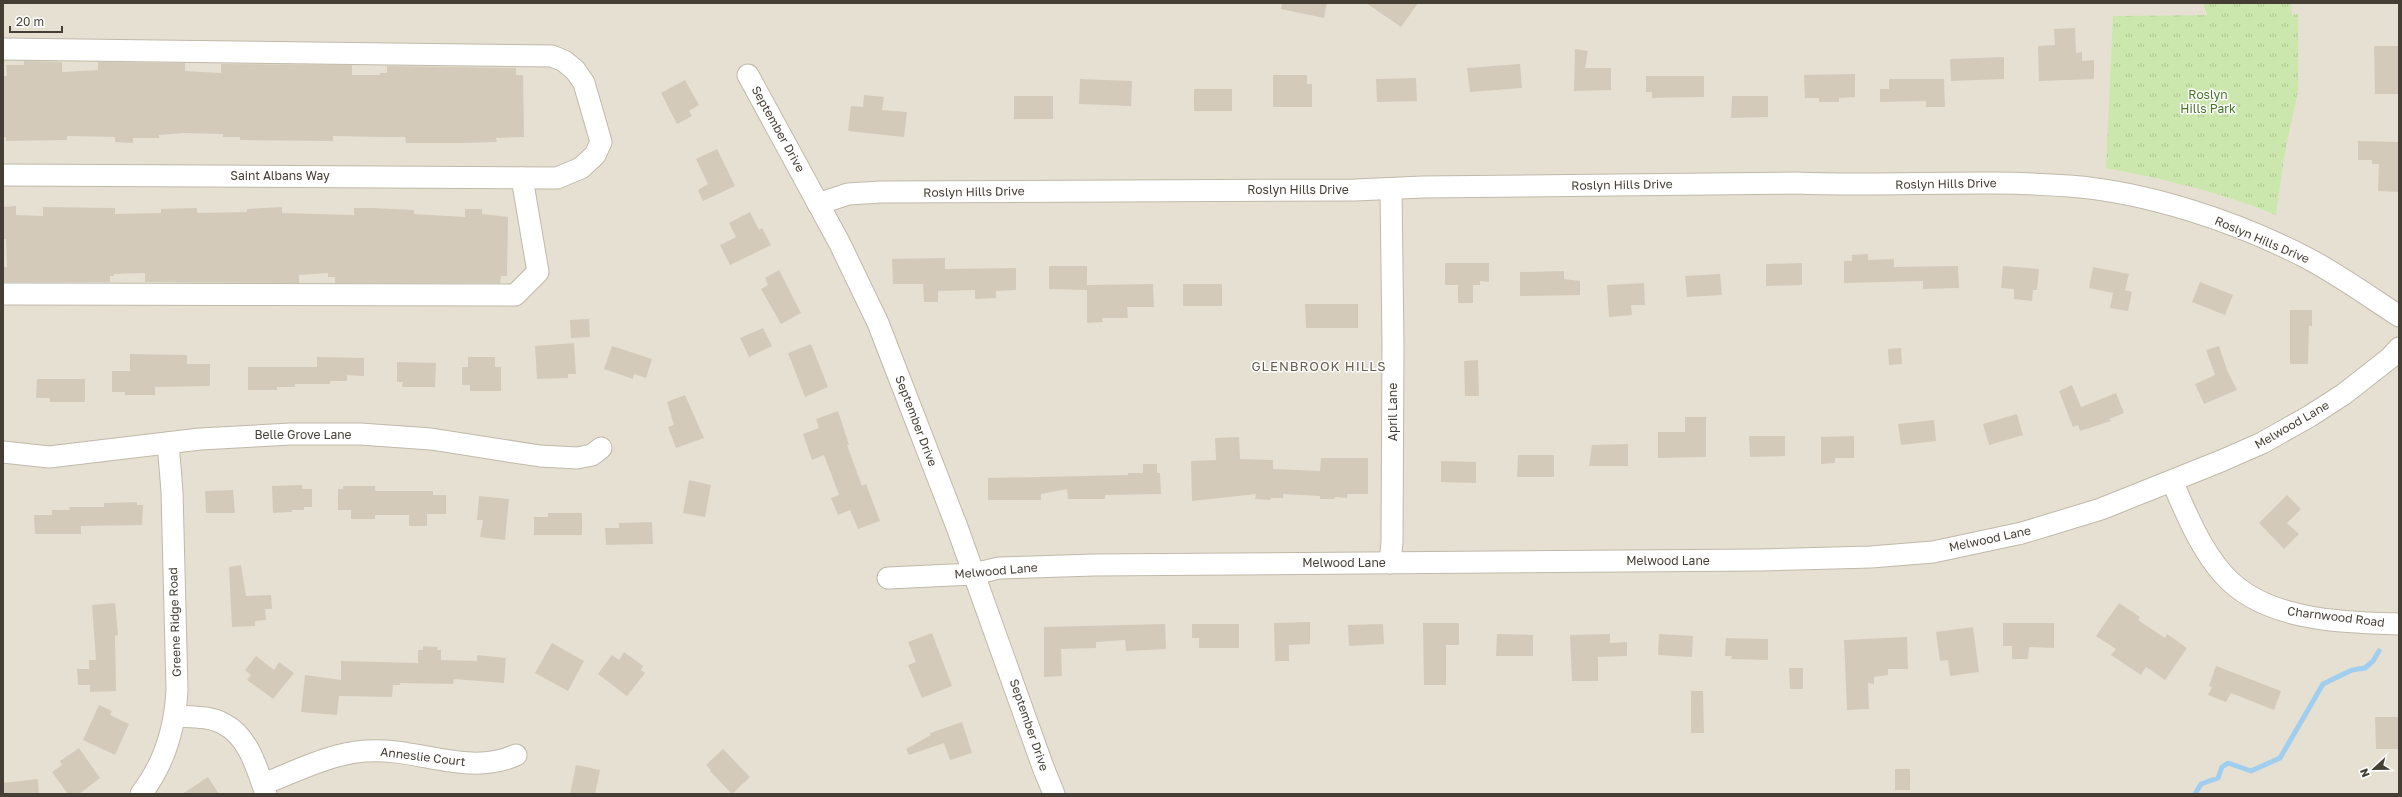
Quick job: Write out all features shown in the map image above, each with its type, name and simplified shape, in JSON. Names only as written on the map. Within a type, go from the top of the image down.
[{"type":"street","name":"Saint Albans Way","points":[[3,49],[552,56],[564,61],[575,70],[584,83],[601,142],[595,155],[581,168],[557,178],[3,175]]},
{"type":"street","name":"September Drive","points":[[748,75],[839,242],[878,323],[974,574],[1052,789]]},
{"type":"street","points":[[3,294],[515,295],[538,272],[522,178]]},
{"type":"street","name":"Roslyn Hills Drive","points":[[818,204],[848,194],[881,192],[2023,183],[2077,187],[2115,192],[2158,202],[2235,227],[2305,257],[2399,316]]},
{"type":"street","name":"April Lane","points":[[1390,562],[1392,542],[1393,361],[1391,189]]},
{"type":"street","name":"Melwood Lane","points":[[888,578],[974,574],[998,568],[1094,565],[1759,560],[1870,557],[1933,552],[2022,534],[2101,509],[2262,443],[2310,416],[2344,394],[2390,358],[2399,348]]},
{"type":"street","name":"Belle Grove Lane","points":[[3,452],[49,457],[249,435],[352,434],[431,439],[540,456],[577,458],[592,455],[601,448]]},
{"type":"street","name":"Greene Ridge Road","points":[[141,794],[158,770],[169,742],[175,716],[177,690],[172,491],[168,443]]},
{"type":"street","name":"Charnwood Road","points":[[2172,481],[2207,553],[2223,574],[2247,595],[2280,610],[2306,616],[2399,624]]},
{"type":"street","points":[[175,716],[205,718],[225,724],[244,742],[264,789]]},
{"type":"street","name":"Anneslie Court","points":[[264,789],[332,758],[365,751],[392,751],[452,762],[492,763],[516,754]]},
{"type":"shaded area","points":[[3,3],[2399,3],[2399,794],[3,794]]},
{"type":"green space","name":"Roslyn Hills Park","points":[[2203,3],[2291,3],[2292,15],[2298,14],[2298,91],[2284,157],[2276,215],[2192,187],[2106,168],[2113,16],[2207,15]]},
{"type":"building","points":[[1282,3],[1327,3],[1324,18],[1281,9]]},
{"type":"building","points":[[1366,3],[1418,3],[1401,27]]},
{"type":"building","points":[[2075,28],[2076,53],[2082,52],[2082,61],[2094,60],[2094,79],[2039,81],[2038,46],[2055,45],[2054,29]]},
{"type":"building","points":[[2374,46],[2399,46],[2399,94],[2375,94]]},
{"type":"building","points":[[1575,49],[1588,51],[1585,68],[1611,68],[1611,90],[1574,91]]},
{"type":"building","points":[[2004,57],[2004,79],[1951,81],[1950,59]]},
{"type":"building","points":[[24,61],[62,62],[62,72],[98,70],[98,62],[185,63],[185,71],[221,73],[221,64],[352,65],[352,75],[380,75],[380,73],[387,73],[387,66],[516,68],[516,75],[523,75],[524,137],[496,138],[497,142],[406,143],[405,137],[333,136],[333,141],[240,140],[240,137],[223,137],[223,134],[184,133],[159,135],[159,138],[133,138],[133,143],[115,142],[115,137],[67,136],[67,140],[6,141],[6,137],[3,137],[3,76],[7,76],[6,65],[24,65]]},
{"type":"building","points":[[1520,64],[1522,88],[1470,92],[1467,68]]},
{"type":"building","points":[[1855,74],[1855,97],[1839,98],[1839,102],[1819,102],[1819,98],[1805,98],[1804,75]]},
{"type":"building","points":[[1273,75],[1307,75],[1307,84],[1312,84],[1312,107],[1273,107]]},
{"type":"building","points":[[1646,76],[1704,76],[1704,97],[1652,98],[1652,92],[1646,92]]},
{"type":"building","points":[[1416,78],[1417,101],[1377,102],[1376,79]]},
{"type":"building","points":[[1080,79],[1132,81],[1131,106],[1079,104]]},
{"type":"building","points":[[1889,79],[1944,79],[1945,107],[1926,107],[1926,101],[1880,102],[1880,89],[1889,89]]},
{"type":"building","points":[[685,80],[699,105],[689,111],[692,116],[677,124],[661,93]]},
{"type":"building","points":[[1194,89],[1232,89],[1232,111],[1194,111]]},
{"type":"building","points":[[864,95],[884,97],[882,110],[907,112],[904,137],[848,131],[851,106],[863,107]]},
{"type":"building","points":[[1014,96],[1053,96],[1053,119],[1014,119]]},
{"type":"building","points":[[1732,96],[1768,96],[1768,117],[1731,118]]},
{"type":"building","points":[[2358,141],[2399,142],[2399,192],[2378,191],[2379,164],[2372,164],[2372,160],[2358,160]]},
{"type":"building","points":[[717,149],[735,186],[703,201],[698,190],[708,184],[696,159]]},
{"type":"building","points":[[16,206],[16,215],[43,216],[43,207],[115,208],[115,214],[161,213],[161,209],[197,208],[197,213],[247,212],[247,209],[282,207],[282,213],[354,215],[354,208],[371,208],[414,210],[414,214],[465,217],[465,209],[482,209],[482,214],[508,217],[507,276],[501,276],[500,283],[335,283],[335,277],[328,277],[328,273],[299,275],[299,283],[145,282],[145,273],[114,274],[114,276],[110,276],[110,282],[3,282],[3,267],[7,267],[6,239],[3,239],[3,207]]},
{"type":"building","points":[[750,212],[759,230],[762,228],[771,245],[730,265],[720,245],[736,237],[729,223]]},
{"type":"building","points":[[1868,254],[1868,260],[1894,259],[1894,267],[1958,266],[1959,288],[1923,289],[1923,281],[1844,283],[1844,261],[1852,261],[1852,255]]},
{"type":"building","points":[[945,258],[945,269],[1016,268],[1016,290],[996,291],[996,298],[975,299],[975,290],[938,291],[938,302],[924,302],[923,284],[893,284],[892,259]]},
{"type":"building","points":[[1445,263],[1489,263],[1489,282],[1480,281],[1480,285],[1473,285],[1473,303],[1458,303],[1458,285],[1445,285]]},
{"type":"building","points":[[1802,263],[1802,285],[1766,286],[1766,264]]},
{"type":"building","points":[[1049,266],[1087,266],[1087,285],[1153,284],[1154,307],[1127,307],[1128,318],[1102,318],[1103,322],[1087,323],[1087,290],[1049,289]]},
{"type":"building","points":[[2003,266],[2039,269],[2037,290],[2033,290],[2032,301],[2014,299],[2014,289],[2001,288]]},
{"type":"building","points":[[2093,267],[2129,274],[2125,290],[2132,292],[2128,311],[2110,308],[2113,293],[2089,288]]},
{"type":"building","points":[[779,270],[801,313],[781,324],[761,289],[768,285],[765,278]]},
{"type":"building","points":[[1564,271],[1564,279],[1580,281],[1580,295],[1520,296],[1520,272]]},
{"type":"building","points":[[1720,274],[1722,295],[1687,297],[1685,276]]},
{"type":"building","points":[[2200,282],[2233,295],[2225,315],[2192,302]]},
{"type":"building","points":[[1644,283],[1645,305],[1631,305],[1632,315],[1609,317],[1607,285]]},
{"type":"building","points":[[1183,284],[1222,284],[1222,306],[1183,306]]},
{"type":"building","points":[[1305,304],[1358,304],[1358,328],[1306,328]]},
{"type":"building","points":[[2290,310],[2312,310],[2312,326],[2309,326],[2308,364],[2290,364]]},
{"type":"building","points":[[589,319],[590,337],[571,338],[570,320]]},
{"type":"building","points":[[763,328],[772,346],[749,357],[740,338]]},
{"type":"building","points":[[574,343],[576,374],[568,374],[568,378],[537,379],[535,346]]},
{"type":"building","points":[[811,344],[828,387],[805,397],[788,353]]},
{"type":"building","points":[[612,346],[652,359],[646,378],[634,374],[633,379],[604,369]]},
{"type":"building","points":[[2219,346],[2227,370],[2237,390],[2204,404],[2195,384],[2215,375],[2206,350]]},
{"type":"building","points":[[1901,348],[1902,364],[1889,365],[1888,349]]},
{"type":"building","points":[[130,354],[187,355],[187,364],[210,364],[210,386],[155,387],[155,395],[125,395],[125,392],[112,392],[112,371],[130,371]]},
{"type":"building","points":[[317,357],[364,358],[364,376],[347,375],[347,381],[330,381],[330,384],[295,384],[295,387],[277,387],[277,390],[248,390],[248,367],[317,367]]},
{"type":"building","points":[[468,357],[495,357],[495,367],[501,367],[501,391],[470,391],[470,385],[462,385],[462,367],[468,367]]},
{"type":"building","points":[[1478,360],[1479,396],[1465,396],[1464,361]]},
{"type":"building","points":[[397,362],[436,363],[435,387],[402,387],[403,382],[397,382]]},
{"type":"building","points":[[37,379],[85,379],[85,402],[50,402],[50,398],[36,398]]},
{"type":"building","points":[[2072,385],[2081,407],[2116,393],[2124,413],[2109,419],[2111,421],[2080,431],[2078,425],[2073,427],[2059,391]]},
{"type":"building","points":[[685,395],[704,438],[676,448],[668,427],[674,425],[667,402]]},
{"type":"building","points":[[838,411],[849,445],[847,445],[862,486],[866,484],[880,521],[858,529],[850,510],[838,515],[831,498],[839,495],[824,455],[812,460],[803,434],[819,428],[816,419]]},
{"type":"building","points":[[2017,414],[2023,435],[1989,445],[1983,424]]},
{"type":"building","points":[[1685,417],[1706,417],[1706,457],[1658,458],[1658,432],[1685,432]]},
{"type":"building","points":[[1934,420],[1936,441],[1901,445],[1898,424]]},
{"type":"building","points":[[1749,436],[1785,436],[1785,456],[1750,457]]},
{"type":"building","points":[[1854,436],[1854,458],[1835,458],[1835,463],[1821,464],[1821,437]]},
{"type":"building","points":[[1239,437],[1240,459],[1273,460],[1273,469],[1320,471],[1321,458],[1368,458],[1368,494],[1347,494],[1347,498],[1335,497],[1334,499],[1320,499],[1320,496],[1283,494],[1283,498],[1271,498],[1270,500],[1255,499],[1256,494],[1192,501],[1191,461],[1216,460],[1215,438]]},
{"type":"building","points":[[1628,444],[1628,466],[1589,466],[1592,445]]},
{"type":"building","points":[[1518,455],[1554,455],[1554,477],[1517,477]]},
{"type":"building","points":[[1441,461],[1476,462],[1476,483],[1441,482]]},
{"type":"building","points":[[1143,464],[1157,464],[1157,473],[1160,473],[1161,494],[1105,495],[1105,499],[1068,499],[1067,489],[1041,494],[1041,500],[988,500],[988,478],[1128,475],[1128,473],[1143,473]]},
{"type":"building","points":[[689,480],[711,485],[705,517],[683,513]]},
{"type":"building","points":[[302,485],[302,489],[312,489],[312,507],[304,507],[304,510],[292,510],[292,512],[273,513],[272,486]]},
{"type":"building","points":[[343,486],[375,486],[375,491],[433,491],[433,495],[446,495],[446,514],[427,514],[427,526],[409,526],[409,515],[375,515],[375,519],[351,519],[351,510],[338,510],[338,489],[343,489]]},
{"type":"building","points":[[233,490],[235,513],[206,513],[205,491]]},
{"type":"building","points":[[2287,495],[2301,509],[2287,523],[2299,534],[2284,549],[2259,523]]},
{"type":"building","points":[[479,496],[509,499],[505,540],[480,537],[483,520],[477,520]]},
{"type":"building","points":[[137,502],[137,505],[143,505],[142,525],[81,526],[81,534],[35,534],[34,515],[52,515],[52,510],[69,510],[70,507],[104,507],[104,503]]},
{"type":"building","points":[[548,513],[582,513],[582,535],[534,535],[534,517],[548,517]]},
{"type":"building","points":[[652,522],[653,544],[606,545],[605,528],[619,528],[619,523]]},
{"type":"building","points":[[241,565],[246,596],[271,595],[272,609],[265,609],[266,620],[255,621],[255,626],[232,627],[229,567]]},
{"type":"building","points":[[115,603],[118,635],[115,636],[116,691],[90,692],[90,685],[78,685],[77,669],[89,669],[89,660],[96,660],[92,605]]},
{"type":"building","points":[[2119,603],[2140,617],[2138,620],[2165,638],[2167,634],[2187,648],[2165,680],[2146,667],[2141,675],[2111,655],[2116,649],[2096,636]]},
{"type":"building","points":[[1310,622],[1310,644],[1289,645],[1289,661],[1275,661],[1274,623]]},
{"type":"building","points":[[1423,623],[1459,623],[1459,645],[1446,645],[1446,685],[1424,685]]},
{"type":"building","points":[[2003,623],[2054,623],[2054,648],[2029,647],[2028,659],[2012,659],[2012,646],[2003,646]]},
{"type":"building","points":[[1165,624],[1166,649],[1126,651],[1125,640],[1096,642],[1096,648],[1061,649],[1062,676],[1044,677],[1044,627]]},
{"type":"building","points":[[1192,624],[1239,624],[1239,648],[1199,648],[1199,638],[1192,638]]},
{"type":"building","points":[[1383,624],[1384,644],[1349,646],[1348,625]]},
{"type":"building","points":[[1973,627],[1979,672],[1950,676],[1948,660],[1940,661],[1936,632]]},
{"type":"building","points":[[932,633],[952,686],[922,698],[908,665],[916,662],[908,642]]},
{"type":"building","points":[[1497,634],[1533,635],[1533,656],[1496,656]]},
{"type":"building","points":[[1610,634],[1610,643],[1627,642],[1627,656],[1598,657],[1598,681],[1572,681],[1570,635]]},
{"type":"building","points":[[1659,634],[1693,636],[1692,657],[1658,655]]},
{"type":"building","points":[[1907,637],[1908,669],[1888,669],[1888,675],[1874,677],[1874,684],[1868,683],[1869,709],[1847,710],[1844,640]]},
{"type":"building","points":[[1726,638],[1768,639],[1768,660],[1731,659],[1732,656],[1725,656]]},
{"type":"building","points":[[552,643],[584,661],[568,691],[535,673]]},
{"type":"building","points":[[423,646],[438,647],[437,650],[441,650],[441,660],[477,661],[477,655],[506,658],[504,683],[454,679],[453,684],[400,683],[400,685],[393,685],[392,697],[339,696],[337,715],[301,712],[305,675],[341,680],[341,661],[418,663],[418,650],[423,650]]},
{"type":"building","points":[[624,652],[643,666],[641,670],[645,673],[627,696],[598,674],[612,655],[619,660]]},
{"type":"building","points":[[256,656],[274,670],[279,662],[294,673],[273,699],[247,680],[251,675],[245,670]]},
{"type":"building","points":[[2216,666],[2281,691],[2274,710],[2231,693],[2226,702],[2208,695],[2212,687],[2209,686]]},
{"type":"building","points":[[1789,668],[1803,668],[1803,689],[1790,689]]},
{"type":"building","points":[[1691,691],[1703,691],[1704,733],[1691,733]]},
{"type":"building","points":[[99,705],[112,711],[110,715],[129,724],[115,755],[83,740]]},
{"type":"building","points":[[2375,717],[2398,717],[2399,749],[2376,749]]},
{"type":"building","points":[[962,722],[972,753],[950,760],[944,743],[909,755],[906,749],[931,735],[930,733]]},
{"type":"building","points":[[79,748],[100,778],[79,794],[68,794],[52,772],[62,765],[60,761]]},
{"type":"building","points":[[723,749],[750,777],[732,794],[706,765]]},
{"type":"building","points":[[576,765],[600,770],[595,794],[570,794]]},
{"type":"building","points":[[1895,769],[1910,769],[1910,790],[1895,790]]},
{"type":"building","points":[[208,777],[219,794],[182,794]]},
{"type":"building","points":[[38,779],[39,794],[3,794],[3,783]]},
{"type":"waterway","points":[[2195,794],[2201,784],[2218,778],[2222,767],[2228,763],[2251,771],[2280,758],[2323,684],[2352,670],[2365,668],[2373,661],[2379,651]]},
{"type":"district","name":"GLENBROOK HILLS","points":[[1319,366]]}]
